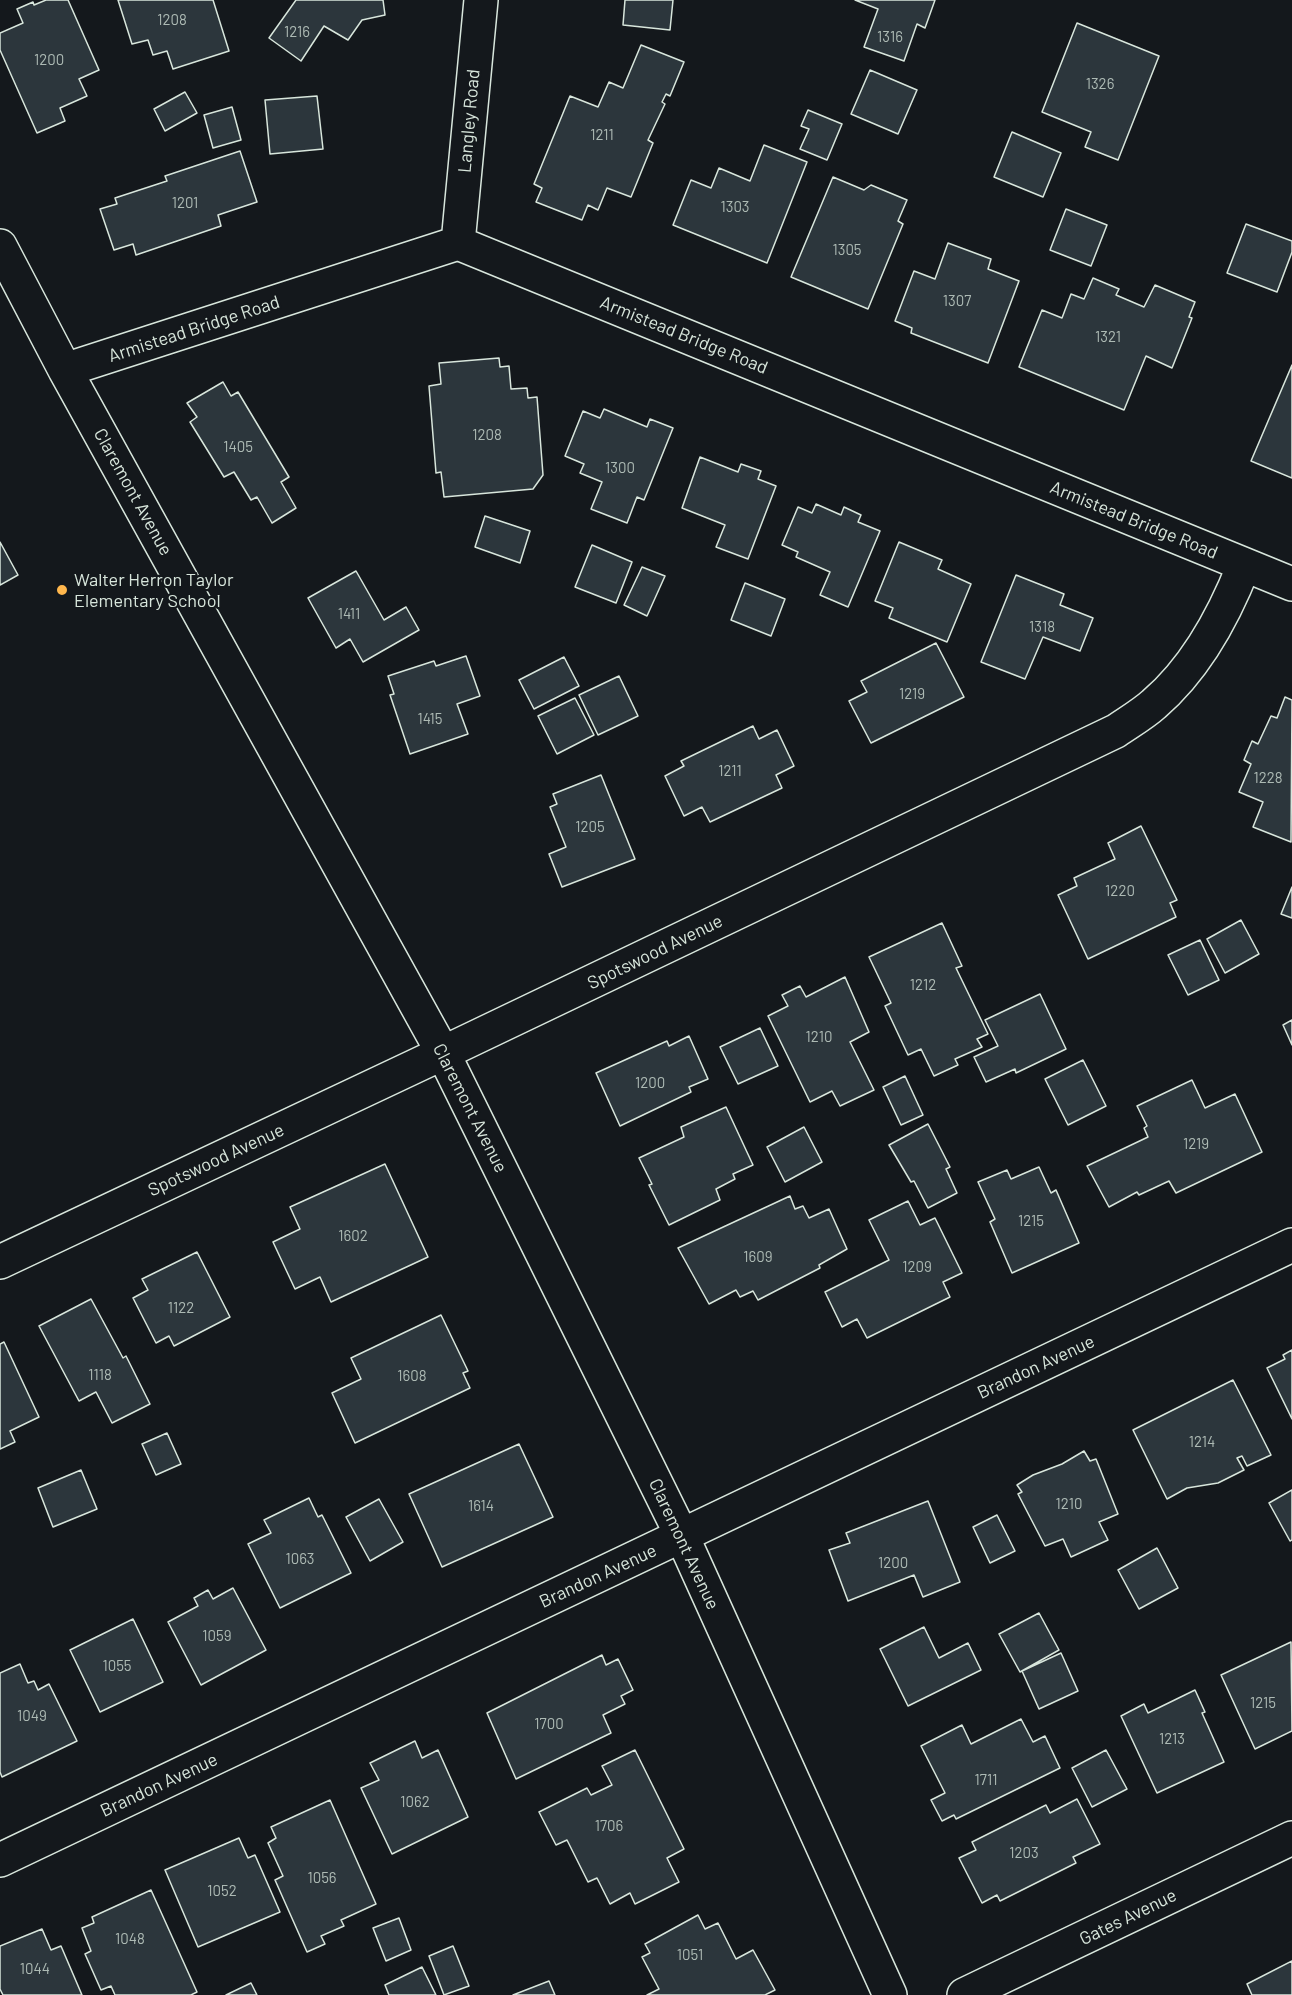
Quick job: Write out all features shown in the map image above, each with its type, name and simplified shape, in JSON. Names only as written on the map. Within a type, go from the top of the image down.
[{"type":"street","name":"Langley Road","points":[[458,243],[481,0]]},
{"type":"street","name":"Armistead Bridge Road","points":[[65,370],[458,243],[1292,584]]},
{"type":"street","name":"Claremont Avenue","points":[[0,246],[65,370],[443,1053],[682,1536],[890,1995]]},
{"type":"street","name":"Spotswood Avenue","points":[[0,1262],[1116,731],[1154,704],[1194,662],[1234,589],[1244,565]]},
{"type":"street","name":"Brandon Avenue","points":[[0,1860],[1292,1245]]},
{"type":"street","name":"Gates Avenue","points":[[964,1995],[1292,1838]]},
{"type":"building","points":[[46,0],[68,0],[99,70],[79,79],[87,96],[60,108],[65,121],[37,133],[0,50],[0,33],[23,23],[17,9],[33,2],[34,5]]},
{"type":"building","points":[[118,0],[213,0],[229,51],[173,69],[167,51],[153,55],[148,40],[132,44]]},
{"type":"building","points":[[296,0],[383,0],[385,15],[362,20],[348,40],[324,26],[301,61],[269,38]]},
{"type":"building","points":[[625,0],[673,0],[670,30],[623,25]]},
{"type":"building","points":[[855,0],[935,0],[925,28],[917,24],[904,61],[864,47],[878,9]]},
{"type":"building","points":[[1077,23],[1159,56],[1118,160],[1085,147],[1091,132],[1042,112]]},
{"type":"building","points":[[641,45],[684,62],[670,96],[666,94],[662,102],[665,104],[648,140],[653,143],[631,197],[607,188],[598,210],[588,205],[582,220],[536,202],[542,188],[534,184],[570,96],[598,107],[609,82],[623,88]]},
{"type":"building","points":[[870,70],[917,90],[898,134],[851,114]]},
{"type":"building","points":[[185,92],[197,113],[165,131],[154,109]]},
{"type":"building","points":[[317,96],[323,149],[270,154],[265,100]]},
{"type":"building","points":[[232,107],[241,140],[213,148],[204,115]]},
{"type":"building","points":[[808,110],[842,124],[827,160],[800,149],[809,129],[801,126]]},
{"type":"building","points":[[1012,132],[1061,153],[1043,197],[994,177]]},
{"type":"building","points":[[764,145],[807,162],[767,263],[673,225],[691,180],[711,188],[719,168],[750,181]]},
{"type":"building","points":[[240,151],[257,202],[218,215],[221,226],[136,255],[133,244],[114,250],[100,209],[117,204],[115,198],[167,181],[165,176]]},
{"type":"building","points":[[833,177],[864,190],[871,185],[907,200],[898,221],[903,224],[868,309],[791,277]]},
{"type":"building","points":[[1066,209],[1107,225],[1091,266],[1050,250]]},
{"type":"building","points":[[1246,224],[1292,241],[1292,252],[1277,292],[1227,273]]},
{"type":"building","points":[[948,243],[991,259],[988,269],[1019,281],[988,363],[911,333],[912,328],[895,321],[914,271],[935,279]]},
{"type":"building","points":[[1093,278],[1119,289],[1116,295],[1144,307],[1155,285],[1195,302],[1189,317],[1192,318],[1172,368],[1146,356],[1124,410],[1019,367],[1042,310],[1062,318],[1071,294],[1084,299]]},
{"type":"building","points":[[499,358],[500,367],[509,366],[511,389],[527,388],[528,398],[537,397],[543,475],[533,489],[444,497],[441,472],[436,473],[429,386],[441,384],[439,363]]},
{"type":"building","points":[[1292,365],[1292,478],[1251,461]]},
{"type":"building","points":[[223,382],[231,396],[238,392],[289,477],[281,482],[296,508],[272,523],[257,497],[251,500],[234,472],[224,477],[190,422],[197,417],[187,403]]},
{"type":"building","points":[[604,409],[647,427],[650,419],[673,428],[644,500],[637,497],[627,523],[591,509],[602,482],[580,473],[584,464],[565,456],[583,411],[600,418]]},
{"type":"building","points":[[700,457],[738,472],[741,464],[761,471],[758,479],[776,486],[748,559],[716,547],[725,525],[682,508]]},
{"type":"building","points":[[816,504],[841,515],[844,507],[861,515],[858,522],[880,531],[848,607],[820,595],[830,572],[796,557],[798,552],[782,545],[798,507],[812,513]]},
{"type":"building","points":[[485,516],[530,531],[520,563],[475,547]]},
{"type":"building","points":[[0,542],[18,575],[0,585]]},
{"type":"building","points":[[899,542],[942,560],[938,569],[971,584],[947,642],[889,618],[893,608],[875,601]]},
{"type":"building","points":[[592,545],[632,562],[616,603],[575,587]]},
{"type":"building","points":[[642,567],[665,576],[647,616],[624,605]]},
{"type":"building","points":[[356,571],[384,620],[406,607],[419,630],[363,662],[350,639],[336,648],[308,598]]},
{"type":"building","points":[[1016,575],[1064,594],[1060,605],[1093,618],[1080,651],[1043,637],[1025,679],[981,662]]},
{"type":"building","points":[[745,583],[785,599],[771,636],[731,620]]},
{"type":"building","points":[[936,643],[964,697],[871,743],[849,701],[867,692],[861,681]]},
{"type":"building","points":[[466,656],[480,696],[457,704],[468,734],[410,754],[390,695],[394,694],[388,676],[434,661],[436,666]]},
{"type":"building","points":[[564,657],[579,686],[534,709],[519,680]]},
{"type":"building","points":[[619,676],[638,716],[598,735],[579,695]]},
{"type":"building","points":[[1285,697],[1292,700],[1291,842],[1253,827],[1263,802],[1239,792],[1251,764],[1244,760],[1252,741],[1258,744],[1271,716],[1277,718]]},
{"type":"building","points":[[575,698],[594,735],[557,754],[538,716]]},
{"type":"building","points":[[753,726],[759,739],[777,730],[794,766],[776,775],[782,788],[710,822],[702,807],[684,816],[665,776],[684,766],[681,761]]},
{"type":"building","points":[[601,775],[635,859],[562,887],[549,854],[566,847],[550,807],[557,804],[553,794]]},
{"type":"building","points":[[1141,826],[1177,900],[1170,903],[1176,917],[1088,959],[1058,895],[1077,886],[1074,878],[1115,859],[1108,843]]},
{"type":"building","points":[[1292,887],[1292,918],[1281,914]]},
{"type":"building","points":[[1241,920],[1259,954],[1225,973],[1207,939]]},
{"type":"building","points":[[942,923],[962,966],[956,968],[988,1034],[977,1039],[982,1047],[955,1059],[958,1065],[934,1076],[921,1049],[908,1055],[885,1006],[891,1003],[869,957]]},
{"type":"building","points":[[1200,940],[1219,980],[1188,995],[1168,955]]},
{"type":"building","points":[[845,977],[869,1032],[850,1042],[874,1090],[840,1106],[832,1091],[810,1102],[768,1016],[788,1006],[782,995],[800,986],[806,997]]},
{"type":"building","points":[[1040,994],[1066,1049],[1016,1073],[1015,1069],[986,1082],[974,1057],[998,1046],[985,1020]]},
{"type":"building","points":[[1292,1020],[1292,1045],[1283,1025]]},
{"type":"building","points":[[760,1028],[778,1066],[738,1084],[720,1047]]},
{"type":"building","points":[[689,1036],[708,1079],[689,1087],[691,1092],[620,1126],[596,1073],[667,1041],[669,1046]]},
{"type":"building","points":[[1083,1060],[1106,1106],[1068,1125],[1045,1079]]},
{"type":"building","points":[[905,1076],[923,1115],[901,1125],[883,1087]]},
{"type":"building","points":[[1192,1080],[1205,1108],[1235,1094],[1262,1152],[1176,1193],[1169,1181],[1139,1195],[1137,1192],[1109,1207],[1087,1166],[1148,1137],[1144,1128],[1147,1126],[1137,1106]]},
{"type":"building","points":[[726,1107],[753,1165],[733,1174],[735,1179],[716,1189],[720,1200],[669,1225],[649,1185],[652,1184],[639,1158],[684,1137],[681,1127]]},
{"type":"building","points":[[928,1124],[950,1167],[946,1169],[957,1193],[928,1208],[914,1181],[911,1182],[889,1145]]},
{"type":"building","points":[[804,1127],[822,1162],[785,1182],[767,1147]]},
{"type":"building","points":[[385,1164],[428,1257],[331,1302],[320,1277],[295,1289],[273,1242],[300,1229],[290,1207]]},
{"type":"building","points":[[1039,1167],[1051,1193],[1056,1190],[1079,1243],[1012,1273],[990,1222],[995,1219],[978,1182],[1007,1170],[1011,1179]]},
{"type":"building","points":[[790,1196],[795,1209],[803,1206],[809,1218],[829,1209],[847,1249],[819,1265],[820,1268],[758,1300],[753,1291],[740,1297],[736,1290],[709,1304],[678,1248]]},
{"type":"building","points":[[908,1201],[920,1225],[935,1218],[962,1273],[943,1282],[950,1297],[867,1338],[857,1319],[842,1327],[825,1292],[889,1260],[869,1220]]},
{"type":"building","points":[[197,1252],[230,1317],[174,1346],[169,1336],[156,1343],[133,1298],[148,1290],[142,1279]]},
{"type":"building","points":[[91,1299],[123,1358],[126,1356],[150,1404],[112,1423],[96,1392],[79,1401],[39,1326]]},
{"type":"building","points":[[441,1315],[468,1371],[463,1373],[470,1388],[355,1443],[332,1393],[361,1379],[351,1358]]},
{"type":"building","points":[[4,1342],[39,1417],[10,1431],[15,1442],[0,1449],[0,1344]]},
{"type":"building","points":[[1292,1350],[1292,1419],[1267,1368],[1285,1359],[1283,1355]]},
{"type":"building","points":[[1233,1380],[1271,1455],[1247,1466],[1242,1456],[1237,1458],[1244,1470],[1218,1483],[1187,1488],[1167,1499],[1133,1430]]},
{"type":"building","points":[[167,1433],[181,1464],[156,1475],[142,1444]]},
{"type":"building","points":[[519,1444],[553,1517],[442,1567],[409,1494]]},
{"type":"building","points":[[1084,1451],[1090,1461],[1096,1459],[1118,1514],[1099,1522],[1108,1540],[1071,1557],[1063,1539],[1045,1546],[1018,1494],[1022,1492],[1017,1485]]},
{"type":"building","points":[[81,1470],[97,1509],[53,1527],[38,1488]]},
{"type":"building","points":[[1292,1490],[1292,1540],[1290,1541],[1269,1503]]},
{"type":"building","points":[[309,1498],[318,1517],[322,1515],[351,1573],[280,1608],[248,1544],[271,1533],[264,1520]]},
{"type":"building","points":[[379,1499],[403,1542],[370,1561],[346,1517]]},
{"type":"building","points":[[928,1501],[960,1582],[923,1597],[914,1575],[848,1601],[829,1550],[850,1543],[846,1533]]},
{"type":"building","points":[[997,1515],[1015,1551],[990,1563],[973,1527]]},
{"type":"building","points":[[1157,1548],[1178,1588],[1139,1609],[1118,1570]]},
{"type":"building","points":[[233,1588],[266,1650],[201,1685],[168,1622],[198,1606],[194,1598],[208,1590],[213,1599]]},
{"type":"building","points":[[1039,1613],[1059,1650],[1020,1672],[999,1634]]},
{"type":"building","points":[[133,1619],[163,1682],[100,1712],[70,1650]]},
{"type":"building","points":[[924,1627],[939,1658],[968,1643],[981,1670],[908,1706],[880,1649]]},
{"type":"building","points":[[1291,1642],[1292,1731],[1255,1749],[1221,1675]]},
{"type":"building","points":[[1061,1653],[1078,1691],[1039,1709],[1022,1671]]},
{"type":"building","points":[[602,1655],[606,1665],[618,1659],[633,1690],[621,1696],[625,1704],[603,1715],[611,1733],[516,1779],[487,1713]]},
{"type":"building","points":[[20,1664],[28,1683],[34,1681],[38,1690],[49,1684],[77,1741],[2,1777],[0,1772],[0,1673]]},
{"type":"building","points":[[1195,1690],[1205,1712],[1202,1713],[1224,1762],[1157,1793],[1121,1716],[1144,1704],[1148,1713]]},
{"type":"building","points":[[1021,1719],[1033,1742],[1045,1736],[1060,1768],[956,1819],[954,1815],[942,1821],[931,1800],[945,1793],[921,1746],[962,1725],[971,1744]]},
{"type":"building","points":[[415,1741],[422,1758],[438,1750],[468,1817],[392,1854],[361,1788],[379,1780],[370,1763]]},
{"type":"building","points":[[635,1750],[684,1849],[667,1858],[679,1882],[635,1904],[630,1893],[610,1904],[597,1878],[588,1882],[567,1840],[556,1845],[539,1812],[587,1788],[591,1795],[612,1785],[602,1766]]},
{"type":"building","points":[[1106,1750],[1127,1789],[1092,1807],[1072,1768]]},
{"type":"building","points":[[1077,1799],[1100,1844],[1073,1857],[1076,1863],[1000,1901],[997,1895],[982,1903],[959,1858],[976,1850],[972,1842],[1046,1805],[1050,1813]]},
{"type":"building","points":[[330,1800],[376,1904],[341,1920],[344,1926],[321,1936],[325,1944],[307,1952],[275,1880],[283,1876],[268,1843],[276,1838],[271,1827]]},
{"type":"building","points":[[239,1838],[248,1858],[255,1855],[280,1912],[198,1947],[165,1870]]},
{"type":"building","points":[[151,1890],[197,1992],[191,1995],[115,1995],[111,1986],[101,1990],[85,1954],[91,1951],[82,1928],[94,1923],[92,1917]]},
{"type":"building","points":[[698,1915],[705,1929],[718,1923],[736,1959],[753,1950],[775,1990],[765,1995],[647,1995],[659,1989],[642,1957],[650,1953],[645,1944]]},
{"type":"building","points":[[399,1918],[411,1950],[386,1961],[373,1928]]},
{"type":"building","points":[[42,1929],[51,1950],[61,1946],[82,1995],[3,1995],[0,1989],[0,1946]]},
{"type":"building","points":[[453,1946],[469,1986],[444,1995],[429,1956]]},
{"type":"building","points":[[1292,1961],[1292,1995],[1252,1995],[1247,1984]]},
{"type":"building","points":[[422,1967],[436,1995],[389,1995],[385,1985]]},
{"type":"building","points":[[549,1981],[555,1995],[513,1995]]},
{"type":"building","points":[[251,1983],[257,1995],[226,1995]]},
{"type":"place","name":"Walter Herron Taylor Elementary School","points":[[62,590]]}]
